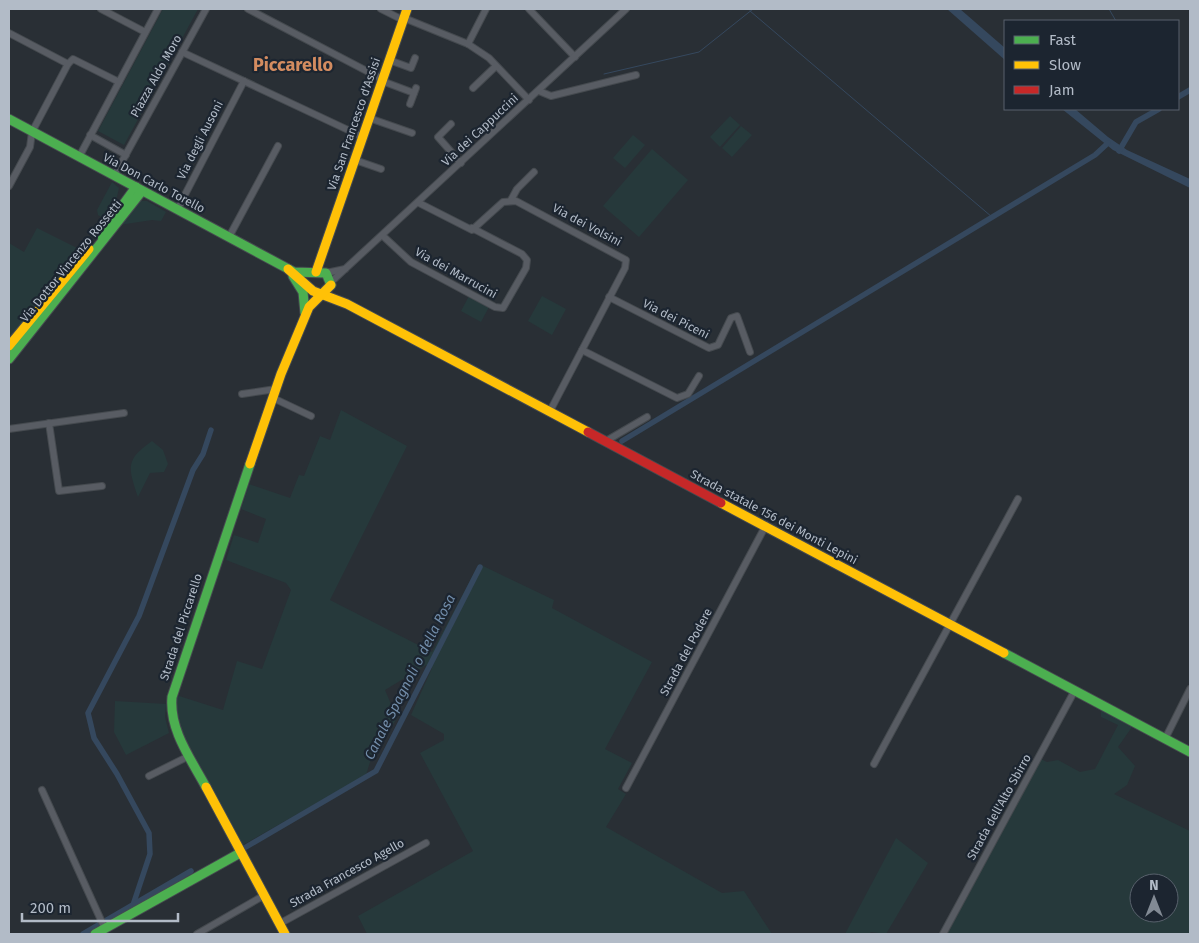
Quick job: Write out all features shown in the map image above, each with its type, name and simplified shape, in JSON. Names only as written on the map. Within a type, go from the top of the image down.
[{"type":"street","points":[[101,9],[145,32]]},
{"type":"street","points":[[79,156],[158,9]]},
{"type":"street","name":"Piazza Aldo Moro","points":[[117,177],[126,155],[206,9]]},
{"type":"street","points":[[248,9],[382,80],[415,91],[410,104]]},
{"type":"street","points":[[381,9],[405,16],[468,44],[496,66],[529,100]]},
{"type":"street","points":[[468,44],[486,9]]},
{"type":"street","points":[[529,9],[575,57]]},
{"type":"street","name":"Via dei Cappuccini","points":[[331,284],[626,9]]},
{"type":"street","name":"Via San Francesco d'Assisi","points":[[315,273],[405,16]]},
{"type":"street","points":[[9,33],[68,64]]},
{"type":"street","points":[[182,52],[362,137]]},
{"type":"street","points":[[389,60],[411,68],[415,58]]},
{"type":"street","points":[[30,147],[32,132],[68,64],[74,59],[119,82]]},
{"type":"street","points":[[473,88],[496,66]]},
{"type":"street","points":[[539,91],[551,96],[636,75]]},
{"type":"street","name":"Via degli Ausoni","points":[[178,210],[244,81]]},
{"type":"street","points":[[369,118],[412,133]]},
{"type":"street","name":"Via Don Carlo Torello","points":[[9,119],[288,269],[299,273],[315,273]]},
{"type":"street","points":[[450,124],[438,137],[461,163]]},
{"type":"street","points":[[90,135],[126,155]]},
{"type":"street","points":[[9,186],[34,141],[44,138]]},
{"type":"street","points":[[229,238],[278,146]]},
{"type":"street","points":[[355,160],[380,169]]},
{"type":"street","points":[[472,230],[503,202],[511,200],[517,189],[534,172]]},
{"type":"street","name":"Via Dottor Vincenzo Rossetti","points":[[117,177],[131,200]]},
{"type":"street","name":"Via Dottor Vincenzo Rossetti","points":[[9,359],[139,189]]},
{"type":"street","points":[[425,197],[432,206],[472,230]]},
{"type":"street","name":"Via Dottor Vincenzo Rossetti","points":[[9,346],[131,200],[155,198]]},
{"type":"street","name":"Via dei Volsini","points":[[511,200],[525,204],[626,260],[625,268],[550,412]]},
{"type":"street","points":[[419,203],[472,230]]},
{"type":"street","name":"Via dei Marrucini","points":[[383,236],[410,262],[498,308],[508,304],[526,268],[527,260],[522,254],[472,230]]},
{"type":"street","name":"Via San Francesco d'Assisi","points":[[324,246],[326,273]]},
{"type":"street","points":[[321,256],[309,267],[288,269],[302,289],[307,309],[321,300],[336,299]]},
{"type":"street","name":"Via dei Cappuccini","points":[[326,273],[349,267]]},
{"type":"street","name":"Via Don Carlo Torello","points":[[288,269],[310,287]]},
{"type":"street","points":[[310,287],[310,278],[315,273],[326,273]]},
{"type":"street","name":"Strada statale 156 dei Monti Lepini","points":[[326,273],[331,284],[347,304]]},
{"type":"street","points":[[321,294],[331,284]]},
{"type":"street","name":"Strada statale 156 dei Monti Lepini","points":[[310,287],[313,291],[347,304],[1190,752]]},
{"type":"street","name":"Strada del Piccarello","points":[[284,934],[189,756],[174,725],[171,707],[173,691],[274,394],[307,309],[310,287]]},
{"type":"street","name":"Strada del Piccarello","points":[[307,309],[321,294]]},
{"type":"street","name":"Via dei Piceni","points":[[610,297],[709,348],[718,345],[731,318],[737,316],[750,352]]},
{"type":"street","points":[[582,350],[677,398],[688,394],[700,376]]},
{"type":"street","points":[[242,394],[274,394],[311,416]]},
{"type":"street","points":[[9,429],[124,413]]},
{"type":"street","points":[[606,441],[647,417]]},
{"type":"street","points":[[49,424],[59,491],[102,486]]},
{"type":"street","points":[[874,764],[1018,499]]},
{"type":"street","name":"Strada del Podere","points":[[626,788],[766,526]]},
{"type":"street","points":[[1165,739],[1190,689]]},
{"type":"street","name":"Strada dell'Alto Sbirro","points":[[943,934],[1075,690]]},
{"type":"street","points":[[149,776],[189,756]]},
{"type":"street","points":[[42,790],[104,929]]},
{"type":"street","name":"Strada Francesco Agello","points":[[279,924],[426,842]]},
{"type":"street","points":[[95,934],[240,854]]},
{"type":"street","points":[[197,934],[263,896]]},
{"type":"shaded area","points":[[163,9],[198,9],[124,145],[98,131]]},
{"type":"shaded area","points":[[730,116],[740,125],[720,147],[710,137]]},
{"type":"shaded area","points":[[741,126],[752,135],[732,157],[722,148]]},
{"type":"shaded area","points":[[633,135],[645,145],[625,168],[613,158]]},
{"type":"shaded area","points":[[652,149],[688,180],[639,237],[603,206]]},
{"type":"shaded area","points":[[112,182],[119,188],[116,201],[103,218],[98,215],[97,210]]},
{"type":"shaded area","points":[[139,201],[147,201],[166,212],[161,221],[152,220],[119,225]]},
{"type":"shaded area","points":[[37,228],[81,250],[9,338],[9,243],[24,252]]},
{"type":"shaded area","points":[[469,296],[489,307],[481,322],[461,311]]},
{"type":"shaded area","points":[[542,296],[566,309],[552,335],[528,321]]},
{"type":"shaded area","points":[[341,410],[407,446],[330,600],[432,652],[479,564],[554,600],[552,608],[652,662],[605,749],[632,763],[618,789],[626,794],[606,827],[722,893],[744,891],[772,934],[367,934],[358,916],[473,851],[420,753],[444,740],[444,734],[411,715],[432,668],[426,665],[385,690],[397,718],[370,762],[366,775],[243,845],[178,725],[175,710],[176,695],[223,710],[237,661],[262,669],[291,590],[286,583],[226,560],[234,535],[258,543],[266,519],[241,509],[249,484],[290,498],[299,475],[304,476],[320,436],[330,440]]},
{"type":"shaded area","points":[[152,441],[163,450],[168,464],[164,472],[150,473],[138,497],[132,478],[131,465],[137,454]]},
{"type":"shaded area","points":[[115,701],[166,704],[165,717],[169,733],[126,755],[114,732]]},
{"type":"shaded area","points":[[1101,709],[1121,710],[1132,727],[1118,747],[1135,766],[1127,785],[1114,794],[1190,831],[1190,934],[945,934],[1041,759],[1047,762],[1058,760],[1080,772],[1095,769],[1118,725],[1101,717]]},
{"type":"shaded area","points":[[896,838],[928,863],[886,934],[871,932],[869,934],[845,934]]},
{"type":"water","points":[[947,9],[960,9],[1004,47],[1004,59]]},
{"type":"water","points":[[1063,110],[1076,110],[1108,137],[1127,150],[1190,179],[1190,188],[1113,150]]},
{"type":"waterway","points":[[604,74],[699,52],[753,9]]},
{"type":"waterway","points":[[1109,9],[1115,20]]},
{"type":"waterway","points":[[750,11],[992,217]]},
{"type":"waterway","points":[[1179,96],[1190,90]]},
{"type":"waterway","points":[[1119,151],[1136,122],[1157,110]]},
{"type":"waterway","points":[[622,441],[1095,155],[1108,143]]},
{"type":"waterway","points":[[133,905],[150,854],[149,833],[117,774],[94,738],[88,713],[139,616],[193,470],[203,454],[211,430]]},
{"type":"waterway","name":"Canale Spagnoli o della Rosa","points":[[246,847],[376,771],[480,567]]},
{"type":"waterway","name":"Canale Spagnoli o della Rosa","points":[[83,934],[191,871]]},
{"type":"traffic: fast","points":[[9,119],[294,272],[326,273],[331,285]]},
{"type":"traffic: fast","points":[[101,235],[136,187]]},
{"type":"traffic: fast","points":[[9,359],[142,191]]},
{"type":"traffic: fast","points":[[293,276],[303,292],[305,313]]},
{"type":"traffic: fast","points":[[206,787],[177,733],[172,709],[172,697],[250,464]]},
{"type":"traffic: fast","points":[[1004,653],[1190,752]]},
{"type":"traffic: fast","points":[[95,934],[240,853]]},
{"type":"traffic: slow","points":[[316,272],[407,9]]},
{"type":"traffic: slow","points":[[9,346],[89,249]]},
{"type":"traffic: slow","points":[[288,269],[313,291],[347,304],[588,432]]},
{"type":"traffic: slow","points":[[250,464],[281,374],[309,307],[331,285]]},
{"type":"traffic: slow","points":[[721,503],[1004,653]]},
{"type":"traffic: slow","points":[[206,787],[285,934]]},
{"type":"traffic: jam","points":[[588,432],[721,503]]},
{"type":"district","name":"Piccarello","points":[[293,65]]}]
